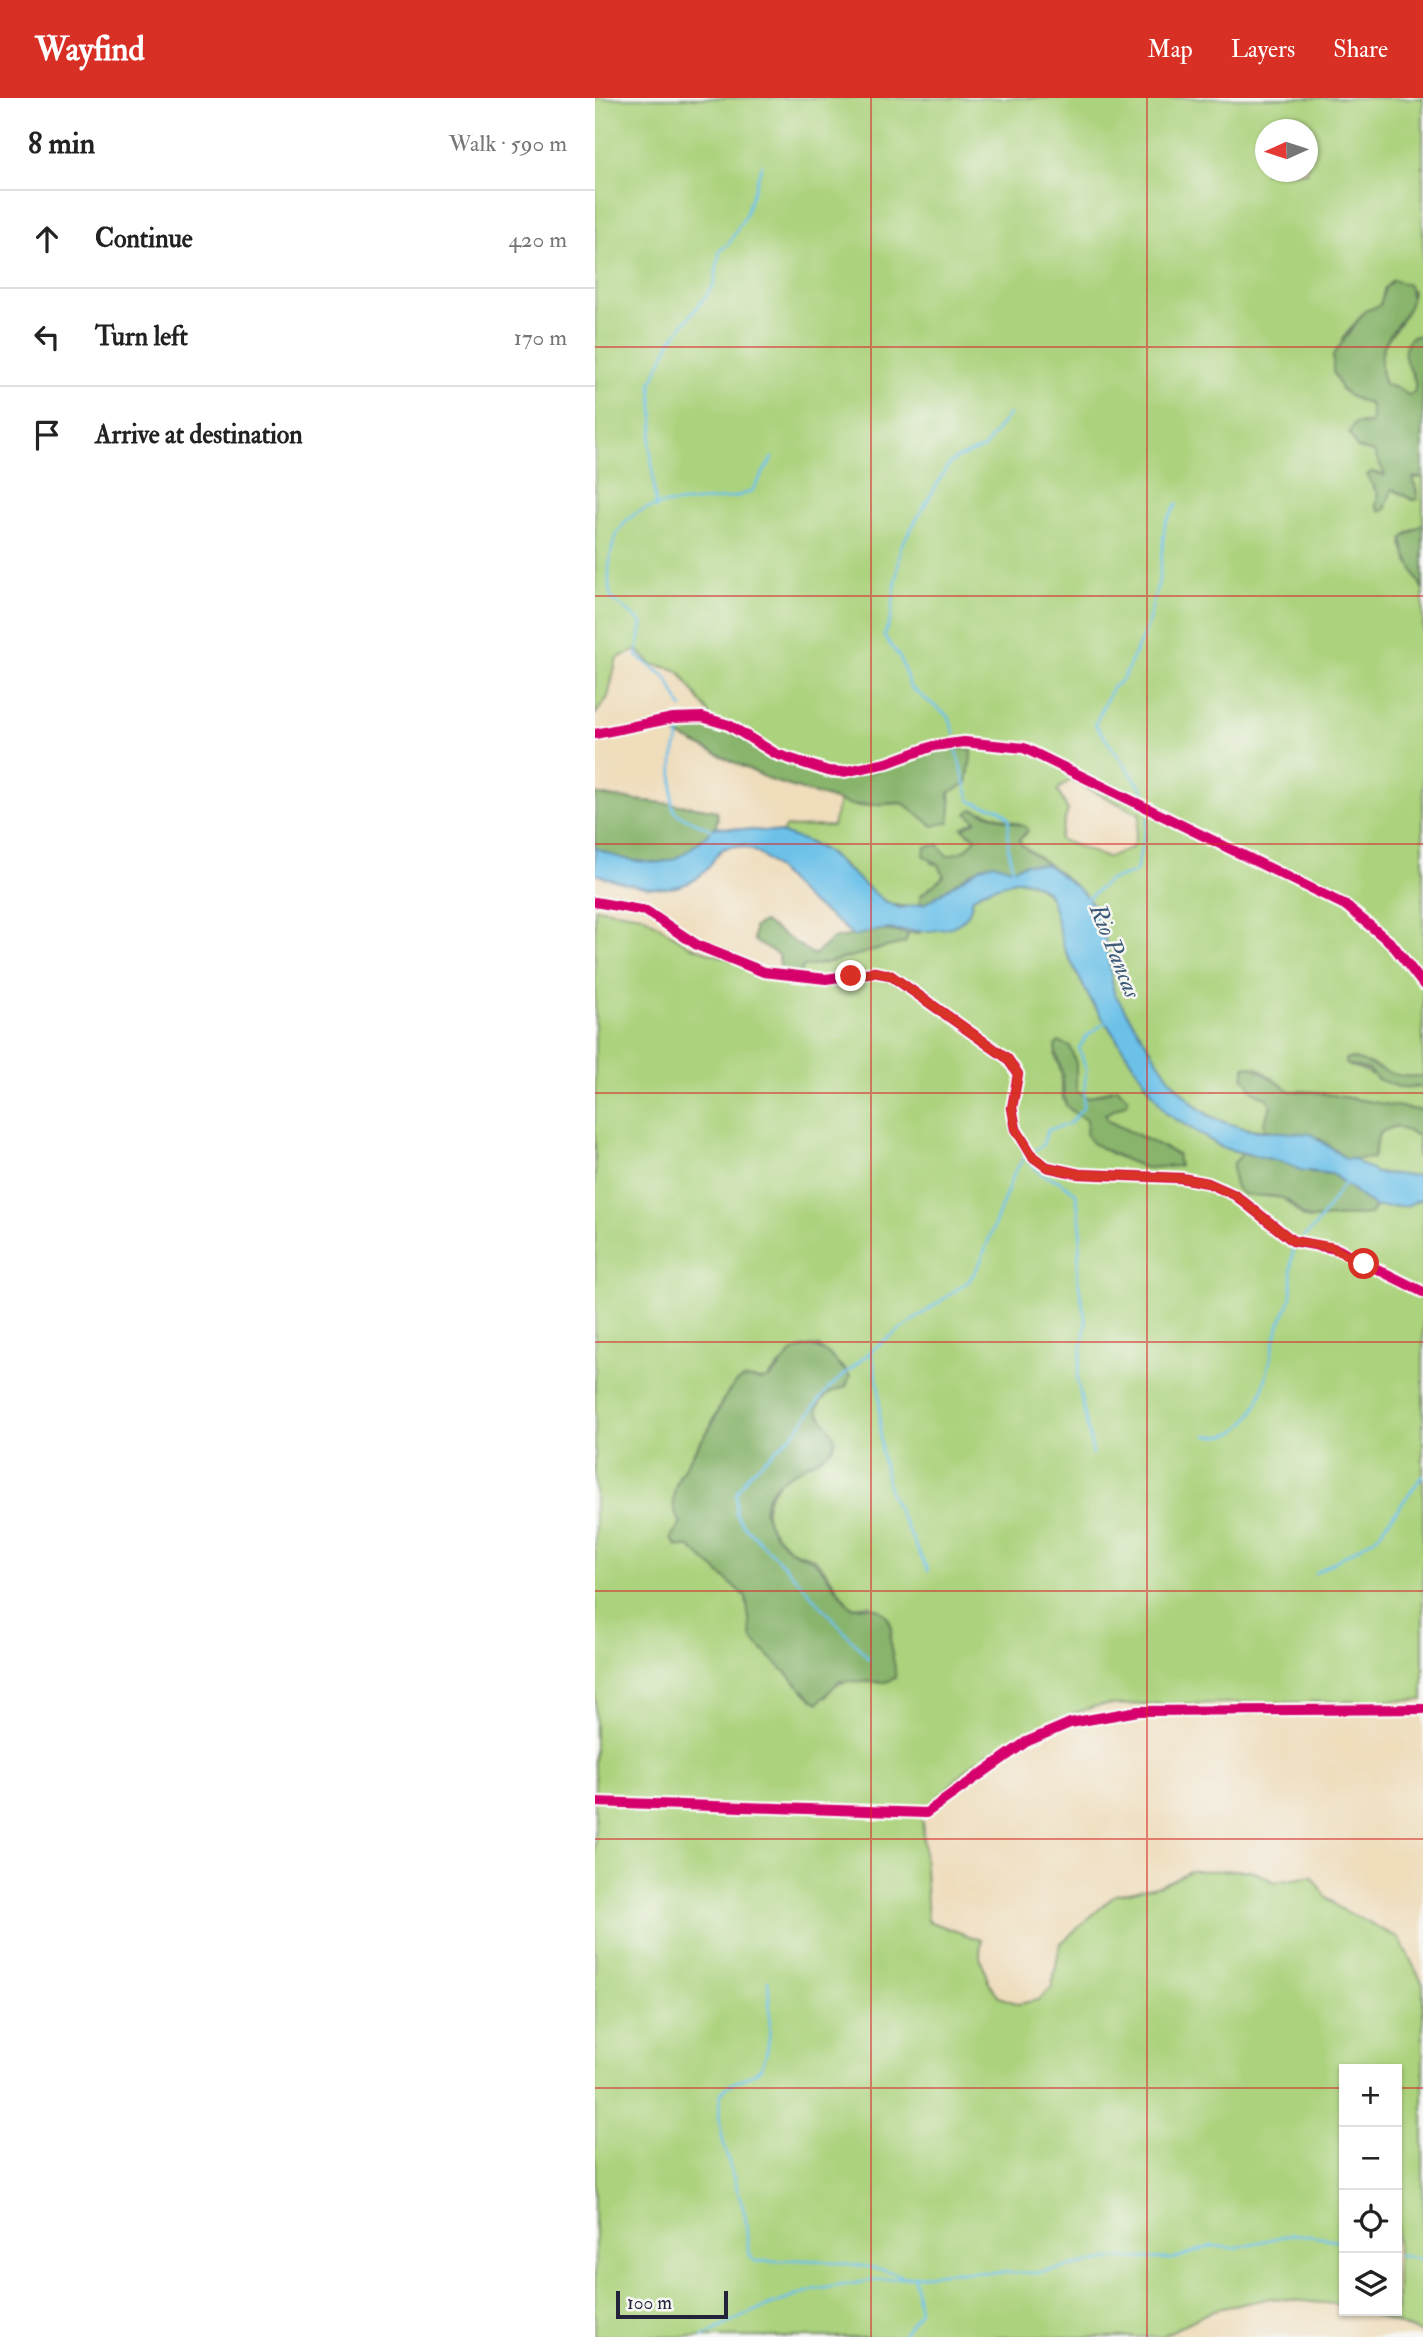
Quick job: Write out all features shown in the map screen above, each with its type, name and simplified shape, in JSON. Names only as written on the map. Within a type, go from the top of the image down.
[{"type":"street","points":[[595,734],[673,718],[702,717],[729,724],[776,754],[828,771],[843,772],[887,762],[919,750],[964,742],[1024,748],[1345,905],[1392,944],[1423,984]]},
{"type":"street","points":[[595,902],[646,911],[697,945],[764,972],[827,979],[874,972],[890,975],[945,1011],[1016,1067],[1018,1081],[1012,1108],[1016,1129],[1033,1157],[1047,1167],[1079,1174],[1181,1178],[1208,1183],[1235,1195],[1293,1241],[1338,1249],[1423,1292]]},
{"type":"street","points":[[595,1802],[926,1813],[1026,1742],[1092,1717],[1138,1711],[1423,1709]]},
{"type":"green space","points":[[595,98],[1423,98],[1423,335],[1411,337],[1405,353],[1414,379],[1414,393],[1408,395],[1398,388],[1385,385],[1381,368],[1381,355],[1404,317],[1412,290],[1385,288],[1380,305],[1361,316],[1342,339],[1349,396],[1371,405],[1372,423],[1359,423],[1386,475],[1372,472],[1369,480],[1378,494],[1376,506],[1388,500],[1392,489],[1412,500],[1418,494],[1413,478],[1423,477],[1423,524],[1406,534],[1402,545],[1423,590],[1423,1076],[1393,1076],[1369,1063],[1349,1066],[1401,1087],[1423,1087],[1423,1111],[1315,1092],[1290,1091],[1257,1067],[1253,1091],[1268,1099],[1271,1106],[1264,1122],[1266,1130],[1243,1128],[1206,1113],[1177,1087],[1165,1072],[1119,1002],[1110,980],[1099,918],[1089,900],[1072,883],[1022,845],[1019,840],[1026,834],[1020,824],[983,811],[974,818],[975,823],[969,824],[966,832],[977,838],[966,850],[947,857],[939,845],[931,863],[939,865],[944,876],[920,896],[920,905],[905,906],[880,898],[826,851],[781,833],[786,827],[833,826],[839,801],[858,806],[903,803],[933,826],[951,810],[950,791],[967,783],[970,761],[963,749],[939,746],[858,775],[827,775],[773,757],[714,721],[681,674],[674,669],[651,664],[637,650],[617,658],[608,697],[595,715]],"holes":[[[1070,780],[1140,814],[1133,847],[1107,858],[1059,839],[1068,810],[1057,790]]]},
{"type":"green space","points":[[1393,280],[1409,285],[1411,297],[1408,308],[1387,339],[1382,351],[1381,366],[1385,385],[1398,388],[1408,395],[1414,393],[1414,378],[1406,360],[1406,346],[1411,337],[1423,335],[1423,477],[1413,478],[1418,499],[1413,500],[1392,489],[1385,510],[1379,511],[1376,506],[1378,494],[1367,475],[1371,472],[1385,475],[1374,452],[1357,448],[1349,433],[1354,424],[1372,423],[1371,405],[1349,396],[1341,389],[1333,372],[1333,355],[1365,311],[1380,305],[1385,288]]},
{"type":"green space","points":[[1423,524],[1423,590],[1406,556],[1402,539]]},
{"type":"green space","points":[[675,720],[714,721],[773,757],[835,777],[886,768],[939,746],[972,750],[967,783],[949,793],[949,822],[933,826],[903,803],[851,805],[773,781],[671,732]]},
{"type":"green space","points":[[595,794],[717,811],[718,820],[710,832],[675,859],[662,862],[632,860],[595,847]]},
{"type":"green space","points":[[973,809],[1026,827],[1028,831],[1019,840],[1048,865],[1022,865],[1012,869],[986,867],[964,877],[920,905],[920,896],[944,876],[939,865],[924,856],[925,847],[939,845],[947,856],[966,850],[976,838],[962,828],[976,821],[967,813]]},
{"type":"green space","points":[[1018,880],[1035,884],[1051,897],[1064,948],[1090,999],[1166,1113],[1223,1148],[1243,1153],[1236,1164],[1234,1178],[1243,1194],[1283,1198],[1304,1218],[1312,1219],[1370,1214],[1375,1207],[1406,1206],[1423,1198],[1423,1700],[1100,1705],[1036,1728],[977,1761],[922,1814],[928,1921],[981,1940],[980,1956],[988,1981],[999,1997],[1018,2004],[1038,2000],[1052,1987],[1060,1944],[1115,1895],[1161,1885],[1190,1871],[1251,1870],[1275,1882],[1312,1876],[1325,1896],[1339,1908],[1399,1938],[1423,1984],[1423,2334],[1378,2316],[1402,2316],[1402,2064],[1339,2064],[1339,2305],[1271,2298],[1213,2310],[1160,2337],[595,2337],[595,908],[642,915],[692,947],[794,980],[803,967],[905,943],[908,933],[919,933],[972,906],[972,899],[982,891]],"holes":[[[1069,1046],[1076,1064],[1076,1091],[1088,1098],[1110,1089],[1119,1107],[1105,1114],[1108,1121],[1177,1154],[1145,1167],[1116,1156],[1098,1145],[1088,1130],[1087,1120],[1075,1113],[1063,1100],[1060,1067],[1055,1055]],[[818,1346],[847,1371],[846,1387],[828,1394],[817,1410],[834,1437],[788,1473],[775,1487],[767,1501],[766,1516],[773,1532],[791,1549],[817,1561],[852,1607],[870,1605],[892,1628],[889,1647],[850,1680],[832,1686],[826,1697],[752,1639],[746,1597],[690,1547],[677,1546],[672,1535],[681,1523],[679,1476],[709,1429],[722,1401],[741,1379],[765,1380],[795,1351]]]},
{"type":"green space","points":[[764,922],[814,955],[832,939],[881,930],[908,933],[905,943],[803,967],[794,981],[781,977],[779,955],[754,941],[754,927]]},
{"type":"green space","points":[[1059,1042],[1070,1046],[1076,1064],[1076,1091],[1088,1098],[1117,1088],[1128,1098],[1127,1103],[1105,1114],[1108,1121],[1177,1154],[1179,1166],[1145,1168],[1092,1143],[1086,1134],[1087,1120],[1070,1110],[1064,1100],[1063,1079],[1055,1049]]},
{"type":"green space","points":[[1351,1058],[1401,1076],[1423,1076],[1423,1087],[1398,1087],[1377,1079],[1369,1070],[1346,1064],[1346,1059]]},
{"type":"green space","points":[[1251,1066],[1291,1091],[1315,1092],[1423,1111],[1423,1156],[1417,1156],[1419,1136],[1395,1126],[1379,1133],[1373,1158],[1346,1159],[1319,1138],[1266,1130],[1264,1123],[1271,1106],[1268,1099],[1253,1091],[1243,1076],[1245,1067]]},
{"type":"green space","points":[[1395,1126],[1419,1136],[1417,1155],[1423,1156],[1421,1177],[1376,1173],[1353,1159],[1373,1158],[1379,1133]]},
{"type":"green space","points":[[1243,1153],[1283,1162],[1310,1172],[1332,1174],[1375,1207],[1370,1214],[1310,1219],[1285,1199],[1242,1193],[1236,1188],[1233,1179],[1233,1164]]},
{"type":"green space","points":[[812,1346],[828,1353],[850,1376],[846,1387],[828,1394],[817,1409],[833,1433],[833,1445],[827,1453],[779,1483],[770,1493],[765,1505],[766,1518],[781,1541],[791,1550],[815,1562],[852,1607],[877,1609],[886,1615],[892,1628],[890,1642],[895,1671],[895,1678],[886,1682],[839,1681],[819,1703],[752,1639],[746,1597],[690,1547],[677,1546],[671,1539],[681,1523],[673,1499],[676,1486],[730,1390],[741,1379],[769,1378],[789,1355]]},
{"type":"water","points":[[716,827],[778,832],[806,841],[824,850],[884,901],[900,908],[926,903],[981,867],[993,863],[1012,869],[1025,864],[1048,865],[1080,890],[1093,905],[1105,938],[1114,993],[1172,1082],[1195,1106],[1214,1119],[1250,1130],[1311,1134],[1346,1159],[1353,1159],[1376,1173],[1423,1176],[1423,1198],[1406,1206],[1375,1207],[1332,1174],[1300,1170],[1283,1162],[1223,1148],[1166,1113],[1090,999],[1064,948],[1047,891],[1029,881],[1018,880],[982,891],[972,899],[970,911],[963,920],[954,926],[931,931],[875,931],[853,936],[803,896],[764,857],[741,847],[725,848],[696,879],[668,888],[622,883],[595,874],[595,847],[635,861],[667,861],[687,851]]},
{"type":"waterway","points":[[656,508],[650,443],[654,423],[651,384],[670,342],[714,285],[720,250],[729,244],[745,216],[762,165]]},
{"type":"waterway","points":[[955,735],[949,717],[910,687],[900,658],[884,636],[891,617],[901,546],[947,467],[955,459],[984,448],[1009,414]]},
{"type":"waterway","points":[[682,708],[666,677],[637,656],[642,623],[611,598],[611,554],[619,532],[631,517],[648,508],[733,497],[752,491],[773,457]]},
{"type":"waterway","points":[[1153,804],[1095,724],[1112,688],[1123,679],[1147,627],[1159,580],[1165,523],[1177,504]]},
{"type":"waterway","points":[[683,722],[673,759],[672,806],[677,814],[714,831]]},
{"type":"waterway","points":[[956,750],[970,800],[1000,810],[1009,819],[1008,847],[1013,870]]},
{"type":"waterway","name":"Rio Pancas","points":[[1086,900],[1108,881],[1136,872],[1148,817]]},
{"type":"waterway","points":[[1035,1150],[1042,1146],[1048,1130],[1069,1124],[1083,1108],[1086,1069],[1079,1048],[1087,1036],[1107,1021]]},
{"type":"waterway","points":[[869,1659],[787,1568],[742,1524],[736,1513],[736,1494],[748,1475],[796,1431],[828,1389],[877,1346],[969,1281],[980,1263],[1014,1173],[1026,1155]]},
{"type":"waterway","points":[[1025,1158],[1041,1174],[1057,1180],[1076,1193],[1081,1229],[1077,1275],[1086,1322],[1077,1379],[1093,1454]]},
{"type":"waterway","points":[[1303,1237],[1310,1232],[1345,1183]]},
{"type":"waterway","points":[[1207,1435],[1225,1435],[1239,1429],[1250,1417],[1258,1401],[1278,1327],[1290,1301],[1294,1248]]},
{"type":"waterway","points":[[871,1351],[879,1388],[881,1452],[890,1494],[928,1571]]},
{"type":"waterway","points":[[1315,1573],[1377,1537],[1423,1475]]},
{"type":"waterway","points":[[768,1981],[770,2025],[765,2058],[757,2072],[726,2088],[720,2099],[719,2112],[723,2142],[745,2215],[751,2257],[754,2261],[804,2260],[849,2264],[902,2276]]},
{"type":"waterway","points":[[702,2337],[752,2312],[813,2290],[869,2281],[951,2272],[1035,2273],[1116,2258],[1173,2259],[1212,2246],[1234,2248],[1293,2234],[1339,2240]]},
{"type":"waterway","points":[[1402,2256],[1423,2260]]},
{"type":"waterway","points":[[901,2337],[919,2312],[914,2277]]},
{"type":"cycle path","points":[[595,734],[673,718],[702,717],[729,725],[776,754],[828,771],[843,772],[887,763],[933,746],[964,742],[1024,748],[1345,905],[1392,944],[1423,984]]},
{"type":"cycle path","points":[[595,902],[646,911],[697,945],[764,972],[826,979],[874,972],[890,975],[1007,1058],[1018,1074],[1012,1108],[1016,1129],[1033,1157],[1047,1167],[1079,1174],[1181,1178],[1208,1183],[1235,1195],[1293,1241],[1337,1249],[1423,1292]]},
{"type":"cycle path","points":[[595,1802],[926,1813],[1026,1742],[1070,1723],[1138,1711],[1423,1709]]},
{"type":"route","points":[[851,976],[874,972],[890,975],[931,1001],[1007,1058],[1016,1067],[1018,1074],[1012,1108],[1016,1129],[1027,1150],[1047,1167],[1079,1174],[1181,1178],[1208,1183],[1235,1195],[1293,1241],[1338,1249],[1364,1264]]}]
